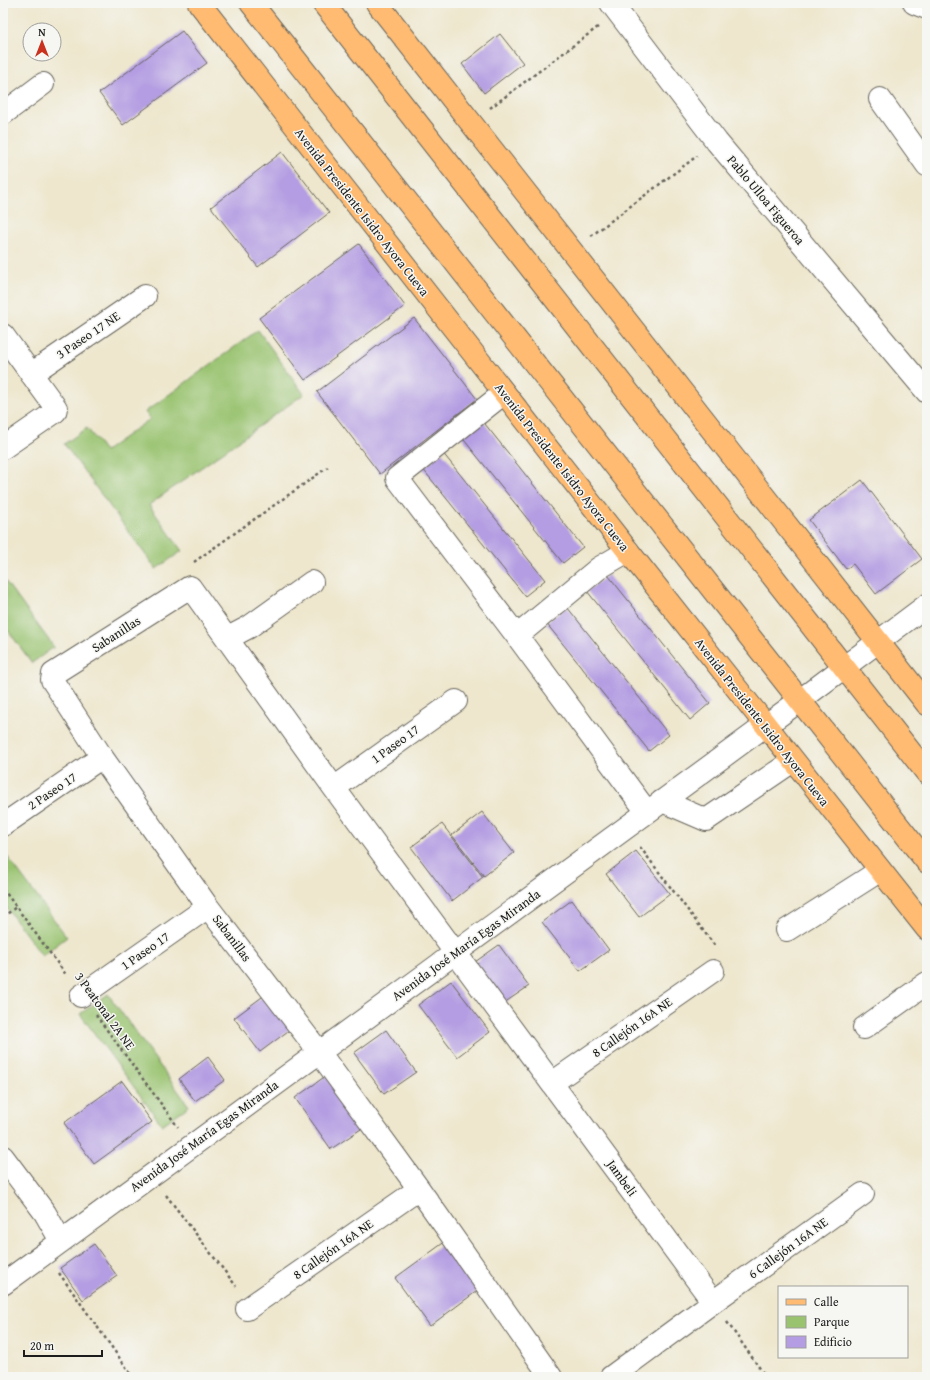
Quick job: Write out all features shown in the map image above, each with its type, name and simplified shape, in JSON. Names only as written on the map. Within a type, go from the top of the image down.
[{"type":"main road","name":"Avenida Presidente Isidro Ayora Cueva","points":[[199,3],[765,726],[927,930]]},
{"type":"main road","points":[[251,3],[927,862]]},
{"type":"main road","points":[[323,3],[927,773]]},
{"type":"main road","points":[[376,3],[927,704]]},
{"type":"street","points":[[914,3],[927,8]]},
{"type":"street","name":"Pablo Ulloa Figueroa","points":[[615,8],[717,142],[927,392]]},
{"type":"street","points":[[3,114],[43,84]]},
{"type":"street","points":[[880,99],[927,165]]},
{"type":"street","name":"3 Paseo 17 NE","points":[[31,374],[145,296]]},
{"type":"street","points":[[3,335],[56,407],[56,410],[3,448]]},
{"type":"street","points":[[504,393],[397,478],[517,636],[654,807],[706,820],[793,761]]},
{"type":"street","points":[[517,636],[599,568],[628,550]]},
{"type":"street","points":[[228,638],[249,627],[312,582]]},
{"type":"street","points":[[190,587],[334,788],[456,952]]},
{"type":"street","name":"Sabanillas","points":[[190,587],[52,676],[52,680],[102,757],[208,907],[319,1052]]},
{"type":"street","name":"Avenida José María Egas Miranda","points":[[3,1284],[844,668],[927,605]]},
{"type":"street","name":"1 Paseo 17","points":[[334,788],[456,701]]},
{"type":"street","name":"2 Paseo 17","points":[[3,825],[102,757]]},
{"type":"street","points":[[787,930],[870,877],[879,869]]},
{"type":"street","name":"1 Paseo 17","points":[[81,996],[208,907]]},
{"type":"street","name":"Jambeli","points":[[456,952],[713,1302]]},
{"type":"street","name":"8 Callejón 16A NE","points":[[552,1083],[713,971]]},
{"type":"street","points":[[864,1028],[927,983]]},
{"type":"street","points":[[319,1052],[419,1189],[551,1377]]},
{"type":"street","points":[[3,1157],[45,1214],[53,1247]]},
{"type":"street","name":"8 Callejón 16A NE","points":[[249,1308],[419,1189]]},
{"type":"street","name":"6 Callejón 16A NE","points":[[713,1302],[863,1194]]},
{"type":"street","points":[[611,1377],[713,1302]]},
{"type":"path","points":[[471,123],[615,8]]},
{"type":"path","points":[[571,251],[717,142]]},
{"type":"path","points":[[190,587],[182,573],[184,569],[328,467]]},
{"type":"path","points":[[626,828],[715,946]]},
{"type":"path","name":"3 Peatonal 2A NE","points":[[3,889],[192,1145]]},
{"type":"path","points":[[3,917],[16,907]]},
{"type":"path","points":[[151,1175],[249,1308]]},
{"type":"path","points":[[53,1247],[133,1377]]},
{"type":"path","points":[[713,1302],[766,1377]]},
{"type":"green space","points":[[258,330],[304,394],[149,505],[182,551],[156,569],[64,444],[87,428],[105,451],[150,419],[145,412]]},
{"type":"green space","points":[[3,578],[54,647],[32,663],[3,624]]},
{"type":"green space","points":[[3,851],[67,937],[42,956],[3,903]]},
{"type":"green space","points":[[108,994],[189,1106],[162,1125],[80,1014]]},
{"type":"building","points":[[182,31],[207,63],[123,125],[99,93]]},
{"type":"building","points":[[500,34],[523,63],[484,93],[462,64]]},
{"type":"building","points":[[282,152],[329,213],[258,267],[211,207]]},
{"type":"building","points":[[359,244],[405,306],[305,380],[259,318]]},
{"type":"building","points":[[414,318],[477,399],[380,474],[317,392]]},
{"type":"building","points":[[481,419],[583,547],[563,563],[460,435]]},
{"type":"building","points":[[442,452],[545,580],[525,596],[422,468]]},
{"type":"building","points":[[862,480],[922,559],[876,594],[853,564],[846,569],[809,520]]},
{"type":"building","points":[[608,575],[710,703],[690,720],[587,591]]},
{"type":"building","points":[[567,607],[669,735],[649,751],[546,623]]},
{"type":"building","points":[[482,812],[514,853],[484,876],[452,835]]},
{"type":"building","points":[[442,824],[483,877],[452,901],[411,847]]},
{"type":"building","points":[[636,851],[670,894],[639,917],[606,874]]},
{"type":"building","points":[[572,900],[609,950],[580,971],[542,922]]},
{"type":"building","points":[[499,945],[529,986],[504,1003],[475,962]]},
{"type":"building","points":[[451,981],[490,1032],[457,1057],[418,1005]]},
{"type":"building","points":[[266,994],[292,1028],[260,1052],[234,1018]]},
{"type":"building","points":[[386,1030],[416,1072],[384,1094],[354,1053]]},
{"type":"building","points":[[208,1057],[225,1080],[195,1101],[179,1079]]},
{"type":"building","points":[[327,1075],[364,1127],[331,1149],[295,1098]]},
{"type":"building","points":[[122,1081],[152,1122],[94,1164],[64,1123]]},
{"type":"building","points":[[446,1241],[481,1288],[430,1326],[395,1278]]},
{"type":"building","points":[[94,1244],[117,1276],[83,1300],[60,1268]]}]
